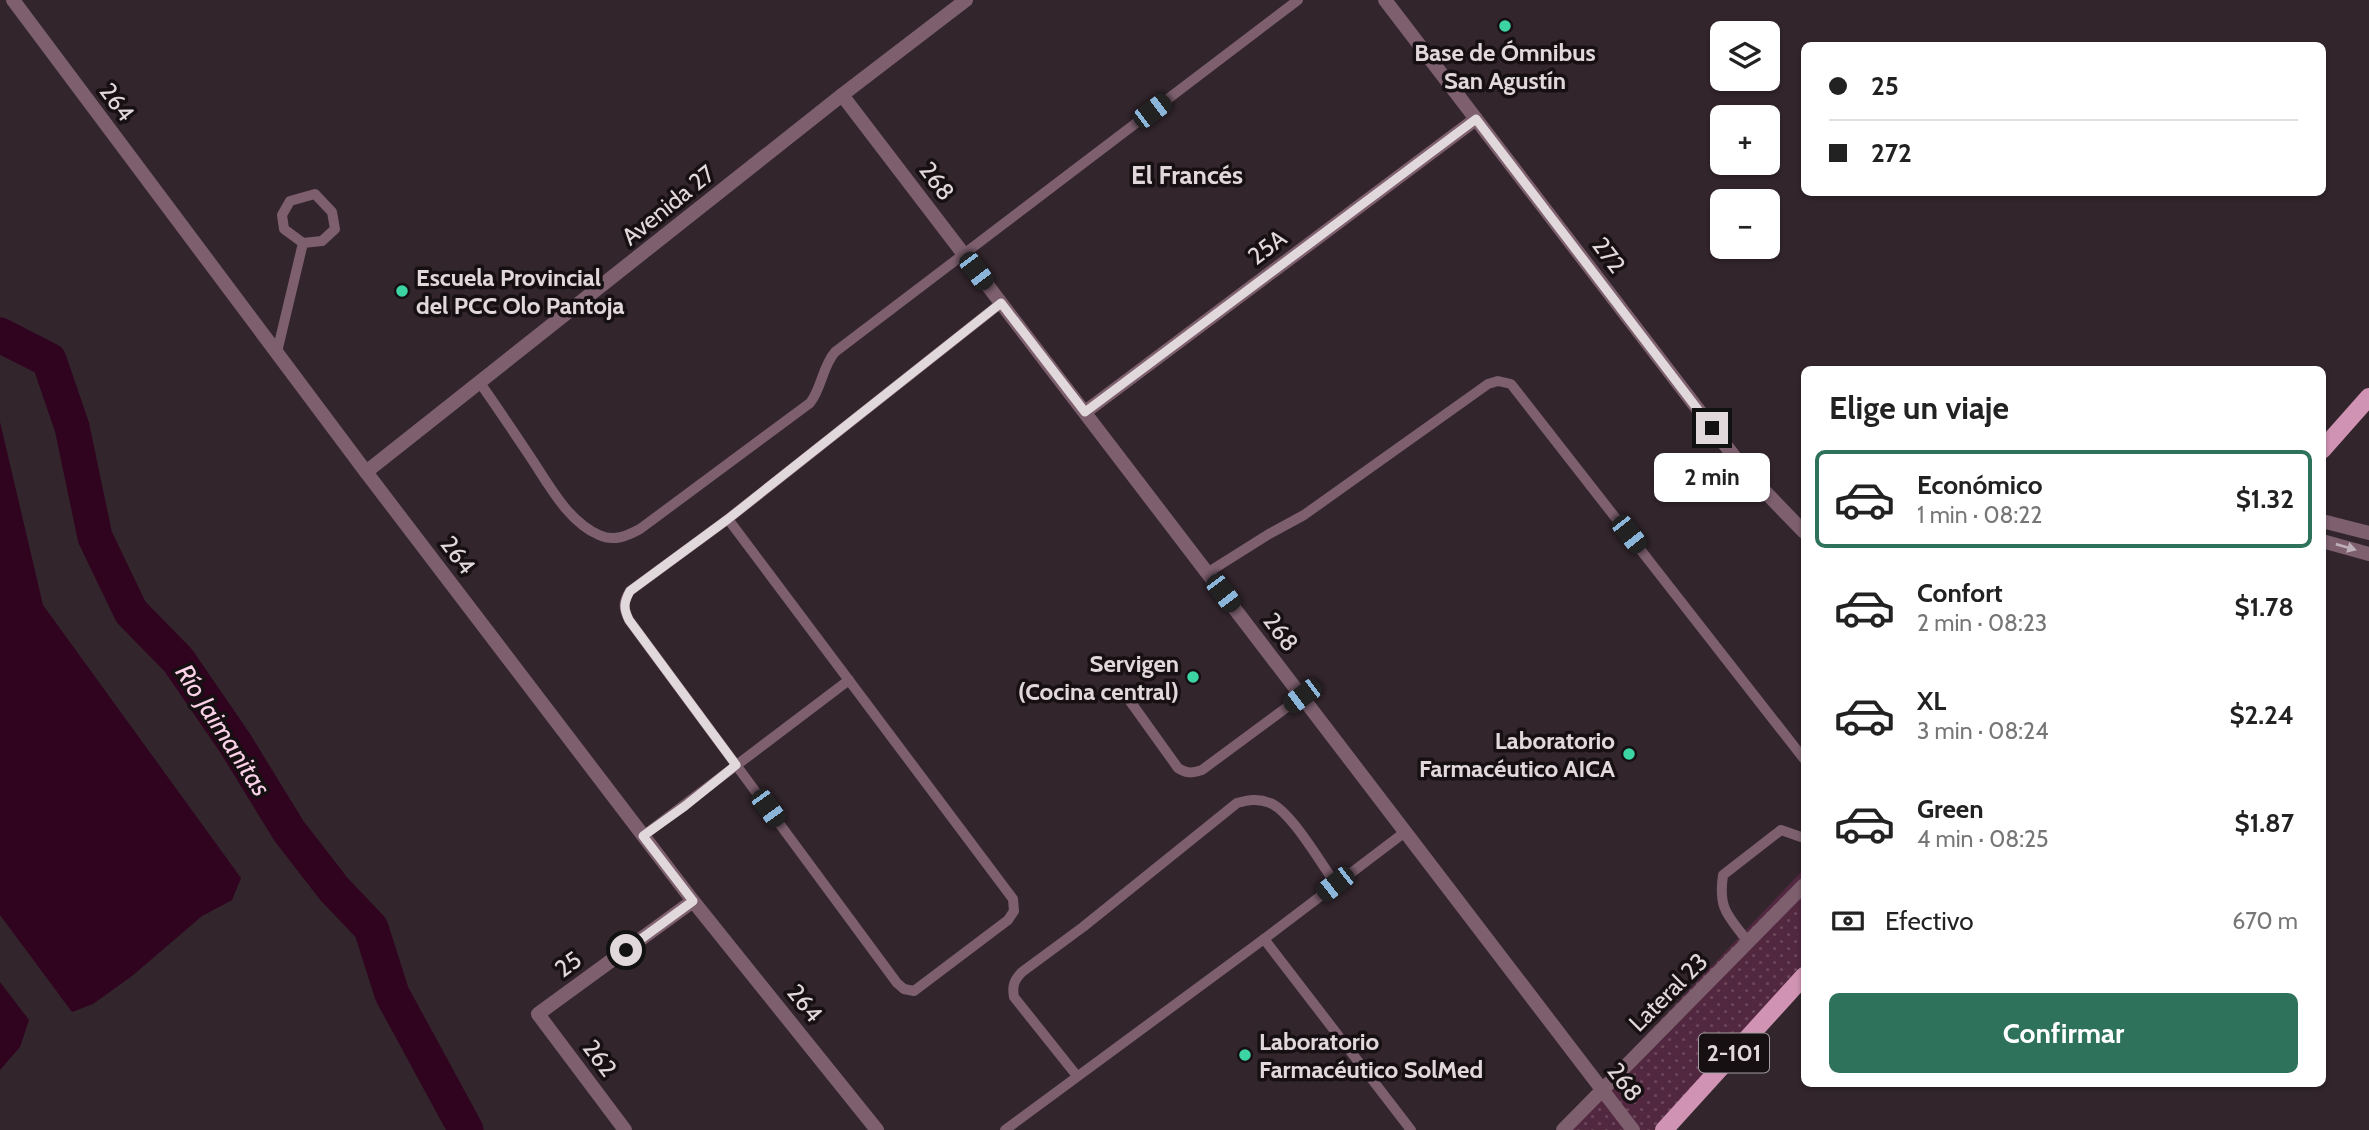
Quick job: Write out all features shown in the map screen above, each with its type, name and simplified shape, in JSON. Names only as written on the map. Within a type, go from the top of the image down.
[{"type":"main road","points":[[2326,445],[2369,397]]},
{"type":"main road","name":"2-101","points":[[1664,1130],[1801,979]]},
{"type":"street","name":"264","points":[[13,0],[366,472],[643,836],[877,1130]]},
{"type":"street","name":"Avenida 27","points":[[366,472],[842,94],[966,0]]},
{"type":"street","name":"272","points":[[1385,0],[1746,472],[1801,529]]},
{"type":"street","name":"268","points":[[842,94],[1633,1130]]},
{"type":"street","name":"25A","points":[[1085,412],[1476,119]]},
{"type":"street","points":[[2326,522],[2369,533]]},
{"type":"street","points":[[2326,542],[2369,554]]},
{"type":"street","name":"Lateral 23","points":[[1563,1130],[1801,888]]},
{"type":"street","name":"25","points":[[538,1014],[693,901]]},
{"type":"street","name":"262","points":[[538,1014],[625,1130]]},
{"type":"lane","points":[[480,383],[559,499],[579,523],[600,536],[615,539],[626,537],[810,403],[835,352],[1298,0]]},
{"type":"lane","points":[[315,194],[332,212],[335,229],[322,241],[303,243],[284,229],[282,215],[290,201],[315,194]]},
{"type":"lane","points":[[277,352],[303,243]]},
{"type":"lane","points":[[728,519],[1013,900],[1014,911],[1008,920],[920,988],[909,991],[897,983],[629,620],[624,606],[630,591],[728,519],[1001,303]]},
{"type":"lane","points":[[1207,573],[1304,515],[1488,384],[1498,381],[1511,384],[1801,755]]},
{"type":"lane","points":[[643,836],[849,680]]},
{"type":"lane","points":[[1122,690],[1184,773],[1202,770],[1302,696]]},
{"type":"lane","points":[[1077,1076],[1014,997],[1012,989],[1017,977],[1237,803],[1253,799],[1271,803],[1289,818],[1335,884]]},
{"type":"lane","points":[[1748,942],[1724,911],[1720,894],[1723,875],[1781,830],[1801,837]]},
{"type":"lane","points":[[1005,1130],[1405,832]]},
{"type":"lane","points":[[1264,939],[1411,1130]]},
{"type":"shaded area","points":[[0,422],[43,605],[241,878],[232,900],[202,916],[132,976],[93,1004],[72,1012],[0,915]]},
{"type":"shaded area","points":[[1801,872],[1801,974],[1655,1130],[1556,1130]]},
{"type":"shaded area","points":[[0,982],[29,1020],[20,1047],[0,1070]]},
{"type":"waterway","name":"Río Jaimanitas","points":[[0,335],[49,360],[72,427],[95,537],[131,612],[178,660],[235,743],[289,831],[334,889],[371,928],[392,994],[466,1130]]},
{"type":"place","name":"Base de Ómnibus San Agustín","points":[[1505,26]]},
{"type":"place","name":"Escuela Provincial del PCC Olo Pantoja","points":[[402,291]]},
{"type":"place","name":"Servigen (Cocina central)","points":[[1193,677]]},
{"type":"place","name":"Laboratorio Farmacéutico AICA","points":[[1629,754]]},
{"type":"place","name":"Laboratorio Farmacéutico SolMed","points":[[1245,1055]]},
{"type":"district","name":"El Francés","points":[[1187,175]]},
{"type":"route","points":[[626,950],[693,901],[643,836],[736,765],[629,620],[624,606],[630,591],[728,519],[1001,303],[1085,412],[1476,119],[1712,428]]}]
